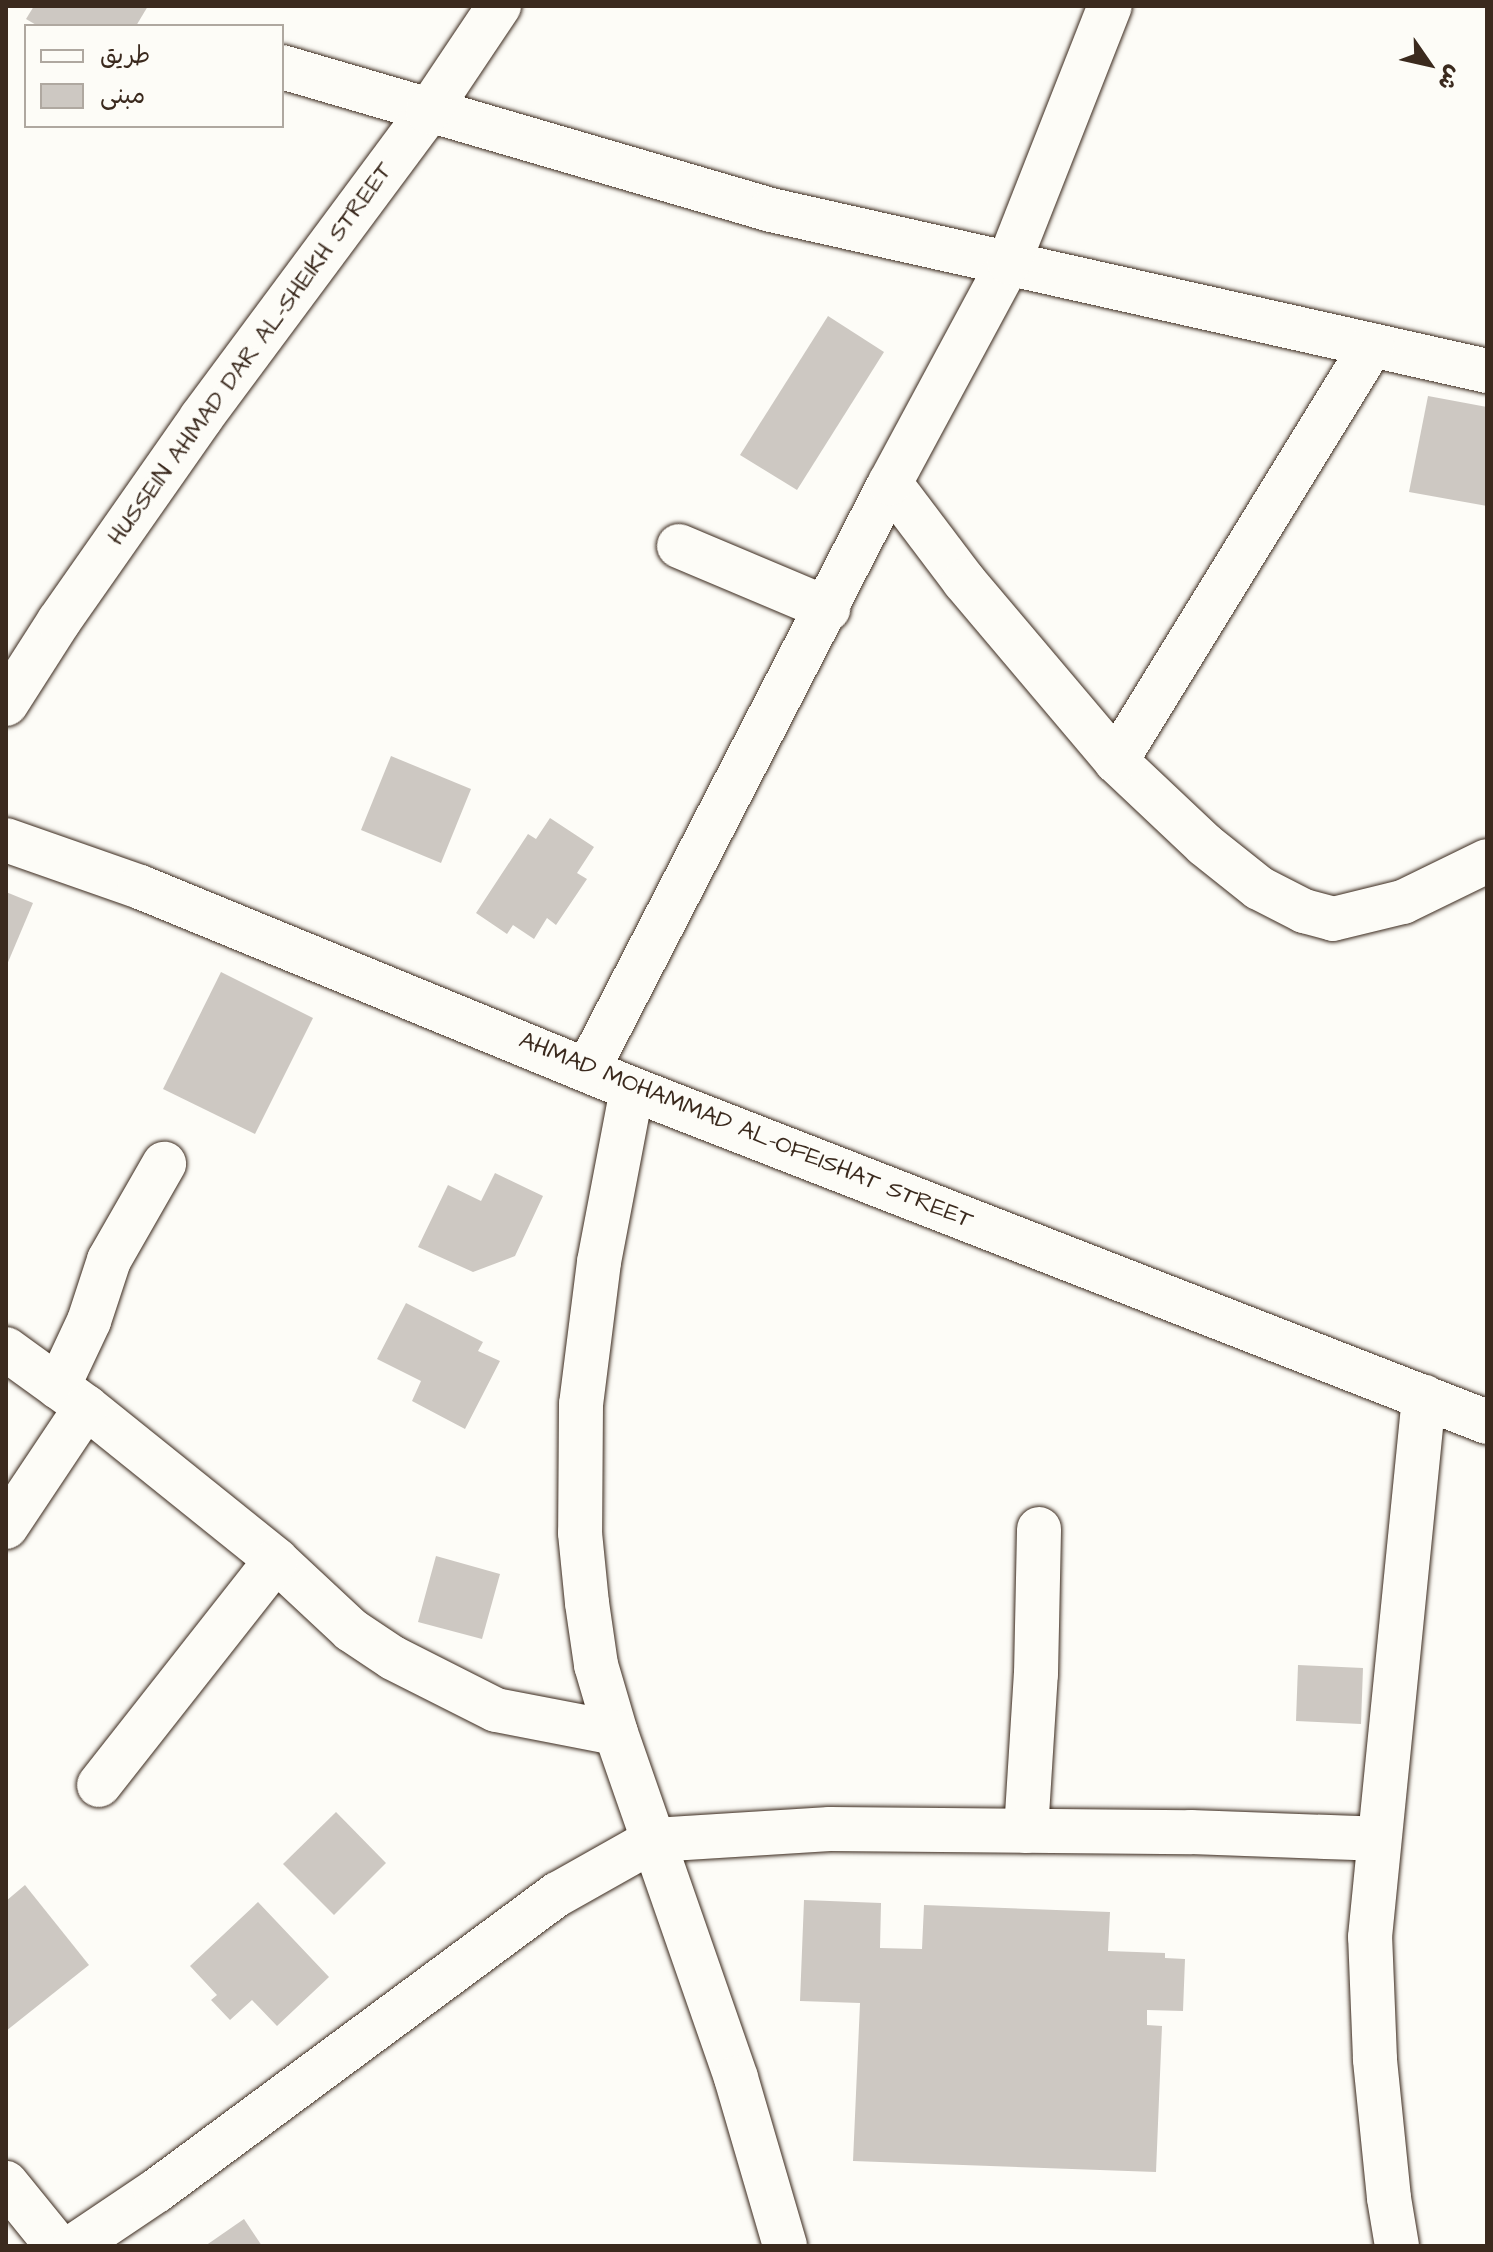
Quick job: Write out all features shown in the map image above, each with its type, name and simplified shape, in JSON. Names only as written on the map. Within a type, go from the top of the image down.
[{"type":"street","name":"HUSSEIN AHMAD DAR AL-SHEIKH STREET","points":[[6,704],[59,621],[201,418],[428,112],[499,6]]},
{"type":"street","points":[[588,1069],[828,609],[890,483],[1009,262],[1110,6]]},
{"type":"street","points":[[284,68],[771,210],[1487,371]]},
{"type":"street","points":[[1116,761],[1372,345]]},
{"type":"street","points":[[890,483],[964,581],[1116,761],[1205,845],[1259,888],[1333,919],[1403,902],[1487,861]]},
{"type":"street","points":[[679,546],[828,609]]},
{"type":"street","name":"AHMAD MOHAMMAD AL-OFEISHAT STREET","points":[[6,840],[140,887],[632,1089],[1487,1422]]},
{"type":"street","points":[[632,1089],[599,1262],[581,1404],[580,1533],[587,1603],[596,1665],[616,1733],[736,2078],[785,2246]]},
{"type":"street","points":[[6,1527],[72,1397],[89,1321],[109,1260],[164,1164]]},
{"type":"street","points":[[6,1349],[72,1397],[276,1560],[351,1630],[393,1658],[496,1710],[616,1733]]},
{"type":"street","points":[[1397,2246],[1375,2059],[1370,1937],[1424,1397]]},
{"type":"street","points":[[1026,1831],[1036,1674],[1039,1529]]},
{"type":"street","points":[[99,1785],[276,1560]]},
{"type":"street","points":[[74,2246],[156,2191],[558,1894],[654,1840],[830,1829],[1378,1839]]},
{"type":"street","points":[[6,2183],[57,2246]]},
{"type":"building","points":[[34,6],[148,6],[137,24],[35,24],[26,19]]},
{"type":"building","points":[[828,316],[884,352],[797,490],[740,455]]},
{"type":"building","points":[[1428,396],[1487,407],[1487,506],[1409,492]]},
{"type":"building","points":[[391,756],[471,789],[441,863],[361,830]]},
{"type":"building","points":[[550,818],[594,847],[577,873],[587,879],[556,925],[547,918],[534,939],[513,925],[507,934],[476,913],[528,834],[536,839]]},
{"type":"building","points":[[6,892],[33,903],[6,967]]},
{"type":"building","points":[[221,972],[313,1018],[255,1134],[163,1089]]},
{"type":"building","points":[[495,1173],[543,1196],[515,1256],[473,1272],[418,1247],[448,1185],[481,1201]]},
{"type":"building","points":[[406,1303],[483,1342],[478,1351],[500,1361],[465,1429],[412,1401],[421,1381],[377,1359]]},
{"type":"building","points":[[436,1556],[500,1574],[482,1639],[418,1622]]},
{"type":"building","points":[[1298,1665],[1363,1668],[1361,1724],[1296,1721]]},
{"type":"building","points":[[336,1812],[386,1863],[334,1915],[283,1864]]},
{"type":"building","points":[[25,1885],[89,1965],[6,2031],[6,1901]]},
{"type":"building","points":[[804,1900],[881,1903],[880,1948],[922,1949],[924,1905],[1110,1912],[1108,1951],[1165,1953],[1165,1958],[1185,1959],[1183,2011],[1147,2010],[1147,2025],[1162,2026],[1156,2172],[853,2161],[860,2003],[800,2001]]},
{"type":"building","points":[[258,1902],[329,1977],[277,2026],[252,2000],[230,2020],[211,2000],[217,1995],[190,1966]]},
{"type":"building","points":[[244,2219],[262,2246],[205,2246]]}]
